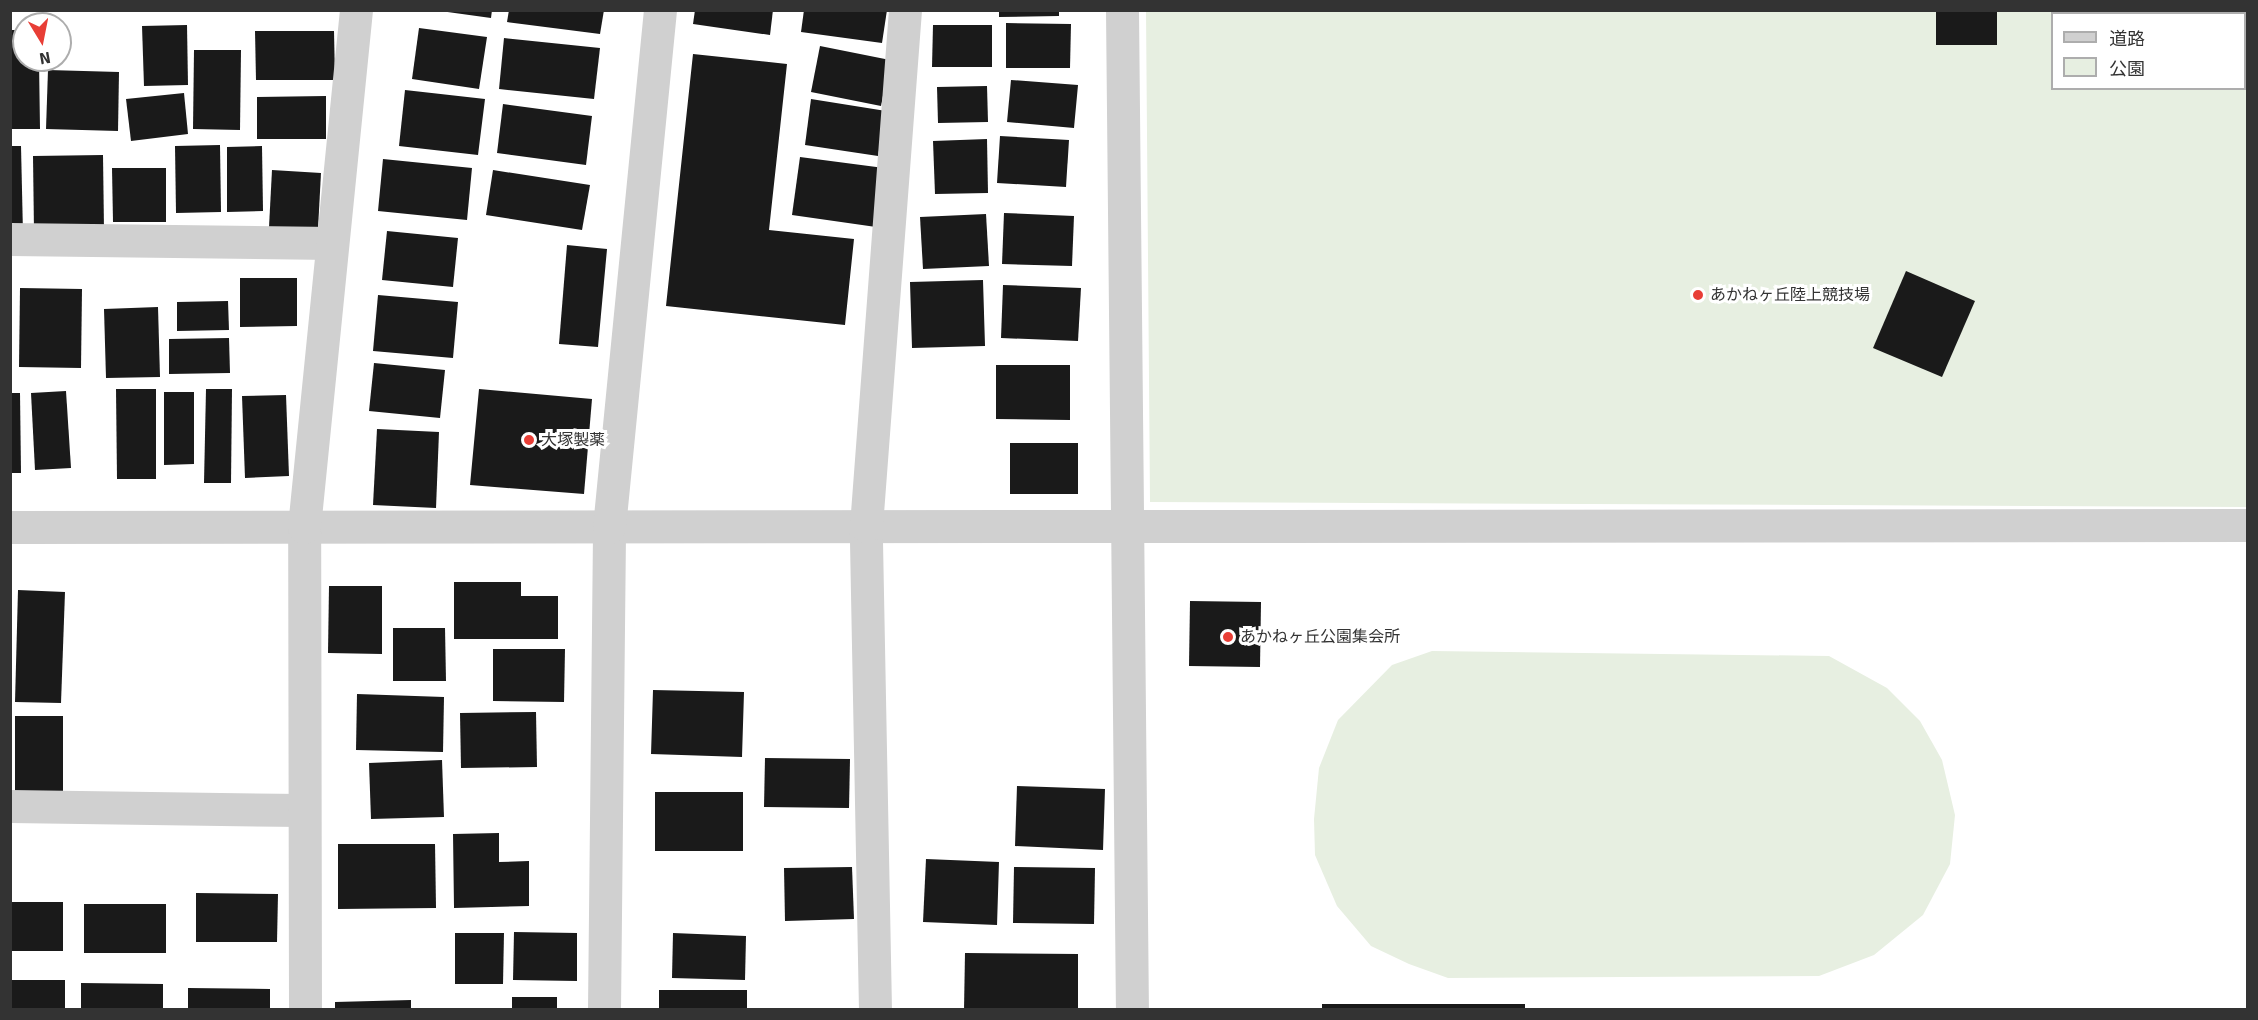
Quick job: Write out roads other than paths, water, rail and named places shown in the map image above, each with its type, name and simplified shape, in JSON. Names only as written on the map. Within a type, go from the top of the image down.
[{"type":"street","points":[[305,1010],[304,527],[356,10]]},
{"type":"street","points":[[604,1010],[609,527],[660,10]]},
{"type":"street","points":[[875,1010],[866,526],[905,10]]},
{"type":"street","points":[[1122,10],[1132,1010]]},
{"type":"street","points":[[10,239],[332,243]]},
{"type":"street","points":[[10,527],[2247,525]]},
{"type":"street","points":[[10,806],[303,810]]},
{"type":"place","name":"あかねヶ丘陸上競技場","points":[[1698,295]]},
{"type":"place","name":"大塚製薬","points":[[529,440]]},
{"type":"place","name":"あかねヶ丘公園集会所","points":[[1228,637]]}]
